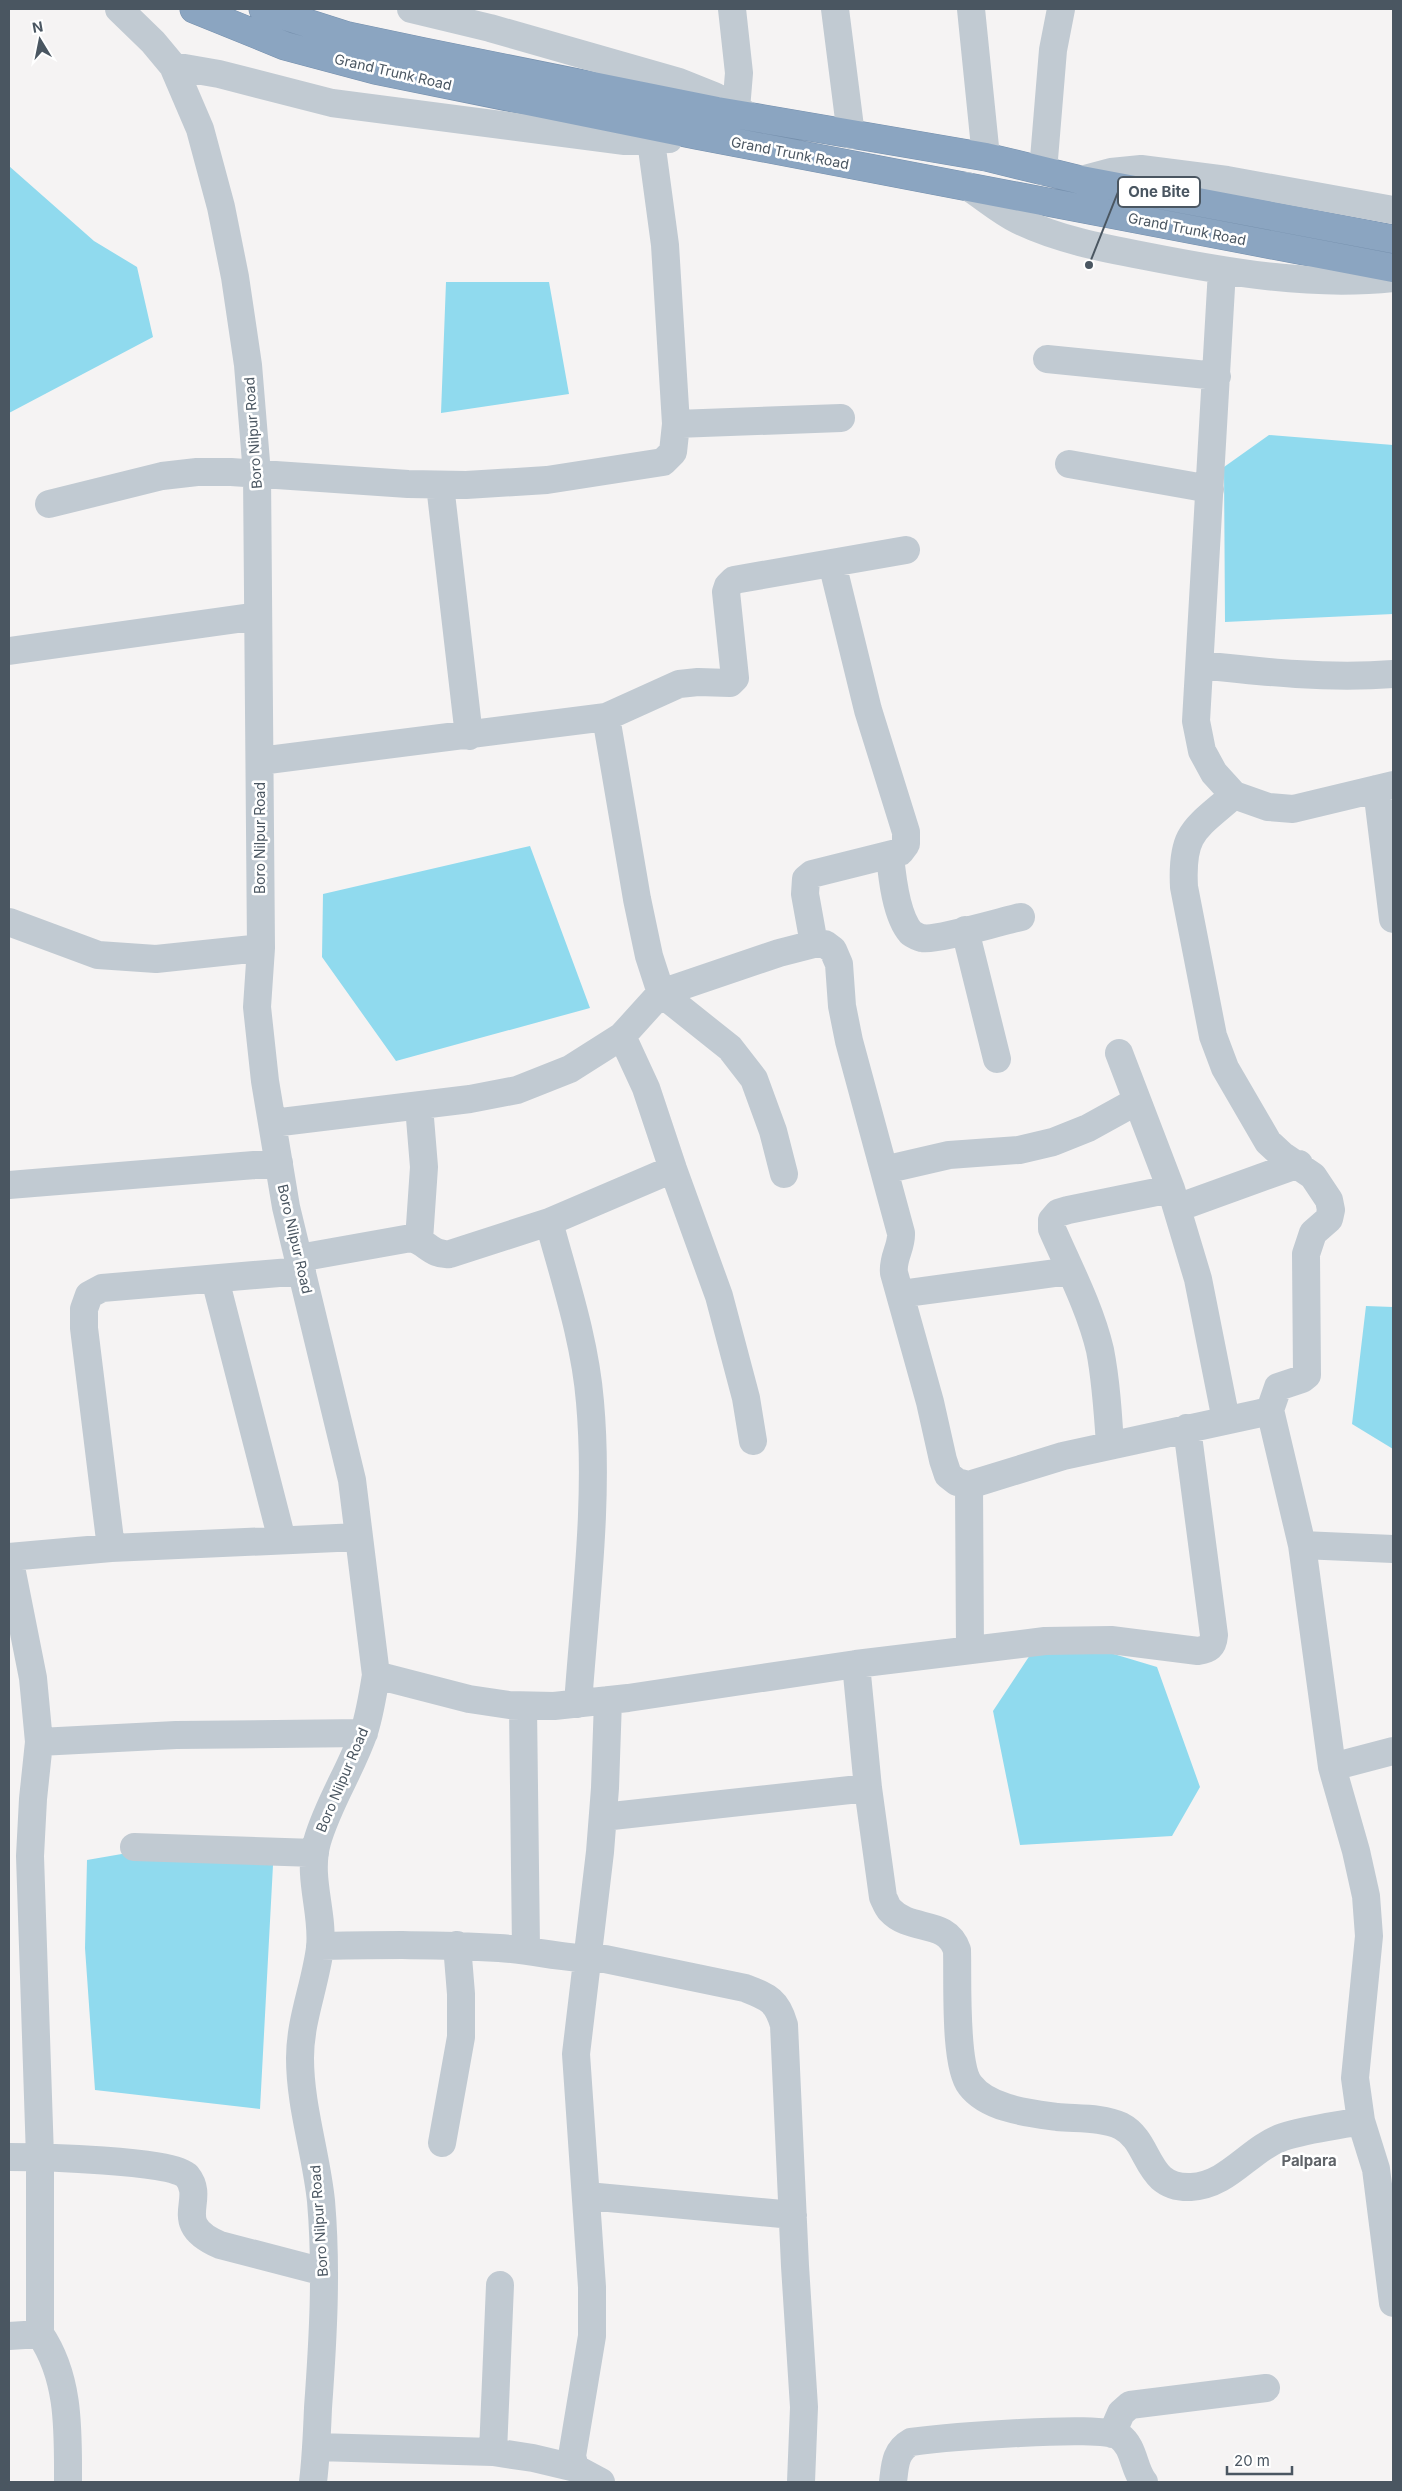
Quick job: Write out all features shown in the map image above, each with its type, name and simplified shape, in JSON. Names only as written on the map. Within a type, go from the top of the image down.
[{"type":"highway","name":"Grand Trunk Road","points":[[194,9],[285,46],[375,70],[696,135],[1393,268]]},
{"type":"highway","name":"Grand Trunk Road","points":[[263,9],[348,36],[850,135],[986,157],[1081,180],[1393,239]]},
{"type":"street","name":"Boro Nilpur Road","points":[[119,9],[153,42],[173,66],[200,129],[221,207],[235,277],[248,365],[257,474],[261,948],[257,1007],[265,1081],[286,1207],[352,1480],[376,1675],[364,1732],[325,1815],[315,1853],[313,1872],[320,1946],[304,2017],[300,2058],[304,2103],[318,2176],[324,2272],[324,2323],[314,2482]]},
{"type":"street","points":[[411,9],[490,28],[679,82],[745,113]]},
{"type":"street","points":[[732,9],[745,113]]},
{"type":"street","points":[[835,9],[850,135]]},
{"type":"street","points":[[971,9],[986,157]]},
{"type":"street","points":[[1043,171],[1053,50],[1060,9]]},
{"type":"street","points":[[173,66],[219,74],[332,103],[624,141],[651,141],[696,135]]},
{"type":"street","points":[[49,504],[162,476],[197,472],[440,485],[547,480],[662,462],[672,452],[676,424],[665,245],[651,141]]},
{"type":"street","points":[[1081,180],[1111,172],[1142,169],[1227,180],[1393,210]]},
{"type":"street","points":[[966,186],[1018,220],[1056,234],[1114,250],[1222,270],[1357,282],[1393,278]]},
{"type":"street","points":[[1222,270],[1196,721],[1202,751],[1214,773],[1234,795],[1268,807],[1293,809],[1385,787],[1393,919]]},
{"type":"street","points":[[1047,359],[1217,376]]},
{"type":"street","points":[[676,424],[841,418]]},
{"type":"street","points":[[1069,464],[1210,489]]},
{"type":"street","points":[[440,485],[469,736]]},
{"type":"street","points":[[260,761],[469,736],[606,717],[679,684],[698,682],[730,684],[735,678],[735,664],[726,592],[728,586],[734,580],[906,550]]},
{"type":"street","points":[[814,944],[805,894],[806,879],[812,874],[900,852],[906,844],[906,832],[863,691],[832,563]]},
{"type":"street","points":[[9,651],[258,616]]},
{"type":"street","points":[[1200,665],[1315,675],[1360,676],[1393,674]]},
{"type":"street","points":[[606,717],[637,899],[649,956],[660,993],[730,1048],[754,1079],[773,1131],[784,1174]]},
{"type":"street","points":[[1234,795],[1198,826],[1186,844],[1183,862],[1184,887],[1213,1036],[1225,1068],[1268,1142],[1313,1176],[1330,1200],[1332,1210],[1329,1219],[1312,1233],[1307,1248],[1307,1375],[1302,1379],[1278,1387],[1270,1410],[1302,1545],[1332,1767],[1356,1851],[1366,1896],[1369,1936],[1356,2078],[1361,2121],[1376,2169],[1393,2303]]},
{"type":"street","points":[[890,855],[892,885],[899,909],[912,933],[922,938],[1021,917]]},
{"type":"street","points":[[9,922],[98,955],[156,959],[261,948]]},
{"type":"street","points":[[965,930],[997,1059]]},
{"type":"street","points":[[273,1123],[470,1100],[517,1090],[570,1069],[622,1036],[660,993],[715,973],[814,944],[825,944],[833,950],[839,964],[842,1006],[849,1041],[901,1233],[902,1242],[893,1266],[948,1475],[957,1482],[969,1485],[1063,1456],[1270,1410]]},
{"type":"street","points":[[622,1036],[646,1088],[722,1304],[746,1398],[753,1440]]},
{"type":"street","points":[[1119,1053],[1174,1198],[1198,1279],[1226,1420]]},
{"type":"street","points":[[884,1170],[930,1158],[1019,1150],[1053,1142],[1088,1128],[1137,1101]]},
{"type":"street","points":[[419,1106],[424,1168],[419,1240]]},
{"type":"street","points":[[9,1185],[279,1163]]},
{"type":"street","points":[[1110,1445],[1106,1387],[1100,1349],[1089,1314],[1052,1229],[1052,1220],[1058,1213],[1174,1198],[1299,1164]]},
{"type":"street","points":[[111,1548],[84,1328],[84,1310],[89,1295],[102,1288],[215,1279],[300,1265],[403,1239],[419,1240],[433,1253],[440,1255],[549,1222],[673,1169]]},
{"type":"street","points":[[549,1222],[581,1337],[590,1402],[591,1520],[578,1704]]},
{"type":"street","points":[[900,1294],[1070,1271]]},
{"type":"street","points":[[215,1279],[282,1540]]},
{"type":"street","points":[[376,1675],[469,1699],[524,1706],[554,1706],[856,1664],[1054,1641],[1111,1640],[1198,1651],[1208,1650],[1213,1644],[1214,1635],[1187,1428]]},
{"type":"street","points":[[969,1485],[970,1650]]},
{"type":"street","points":[[68,2482],[68,2432],[63,2385],[56,2363],[40,2334],[40,2157],[30,1856],[39,1742],[33,1678],[9,1557],[111,1548],[358,1537]]},
{"type":"street","points":[[1302,1545],[1393,1549]]},
{"type":"street","points":[[856,1664],[868,1788],[883,1897],[891,1911],[906,1920],[942,1930],[953,1938],[957,1950],[961,2064],[969,2084],[984,2098],[1013,2109],[1056,2117],[1108,2122],[1122,2126],[1131,2135],[1159,2178],[1172,2186],[1191,2187],[1215,2181],[1260,2150],[1282,2138],[1361,2121]]},
{"type":"street","points":[[575,2468],[572,2456],[592,2336],[592,2287],[587,2196],[576,2054],[588,1959],[602,1817],[608,1700]]},
{"type":"street","points":[[524,1706],[526,1950]]},
{"type":"street","points":[[39,1742],[176,1735],[364,1732]]},
{"type":"street","points":[[1332,1767],[1393,1751]]},
{"type":"street","points":[[602,1817],[868,1788]]},
{"type":"street","points":[[134,1847],[315,1853]]},
{"type":"street","points":[[442,2143],[461,2037],[461,1994],[457,1945]]},
{"type":"street","points":[[320,1946],[457,1945],[526,1950],[588,1959],[605,1959],[745,1988],[765,1996],[780,2009],[784,2025],[804,2407],[802,2482]]},
{"type":"street","points":[[9,2156],[153,2165],[179,2170],[188,2177],[192,2190],[192,2219],[196,2230],[205,2239],[220,2245],[324,2272]]},
{"type":"street","points":[[587,2196],[793,2215]]},
{"type":"street","points":[[492,2452],[500,2285]]},
{"type":"street","points":[[9,2336],[40,2334]]},
{"type":"street","points":[[1112,2434],[1121,2413],[1130,2405],[1266,2388]]},
{"type":"street","points":[[893,2482],[895,2458],[902,2447],[911,2442],[1052,2432],[1103,2432],[1118,2436],[1126,2443],[1144,2482]]},
{"type":"street","points":[[316,2447],[492,2452],[533,2458],[575,2468],[600,2482]]},
{"type":"water","points":[[9,166],[94,241],[137,267],[153,337],[9,413]]},
{"type":"water","points":[[446,282],[549,282],[569,394],[441,413]]},
{"type":"water","points":[[1269,435],[1393,445],[1393,614],[1225,622],[1224,467]]},
{"type":"water","points":[[530,846],[590,1008],[396,1061],[322,957],[323,894]]},
{"type":"water","points":[[1366,1306],[1393,1307],[1393,1449],[1352,1424]]},
{"type":"water","points":[[1032,1652],[1107,1652],[1157,1667],[1200,1787],[1172,1836],[1020,1845],[993,1711]]},
{"type":"water","points":[[139,1851],[273,1865],[260,2109],[95,2090],[85,1948],[87,1860]]},
{"type":"place","name":"One Bite","points":[[1089,265]]},
{"type":"district","name":"Palpara","points":[[1309,2161]]}]
